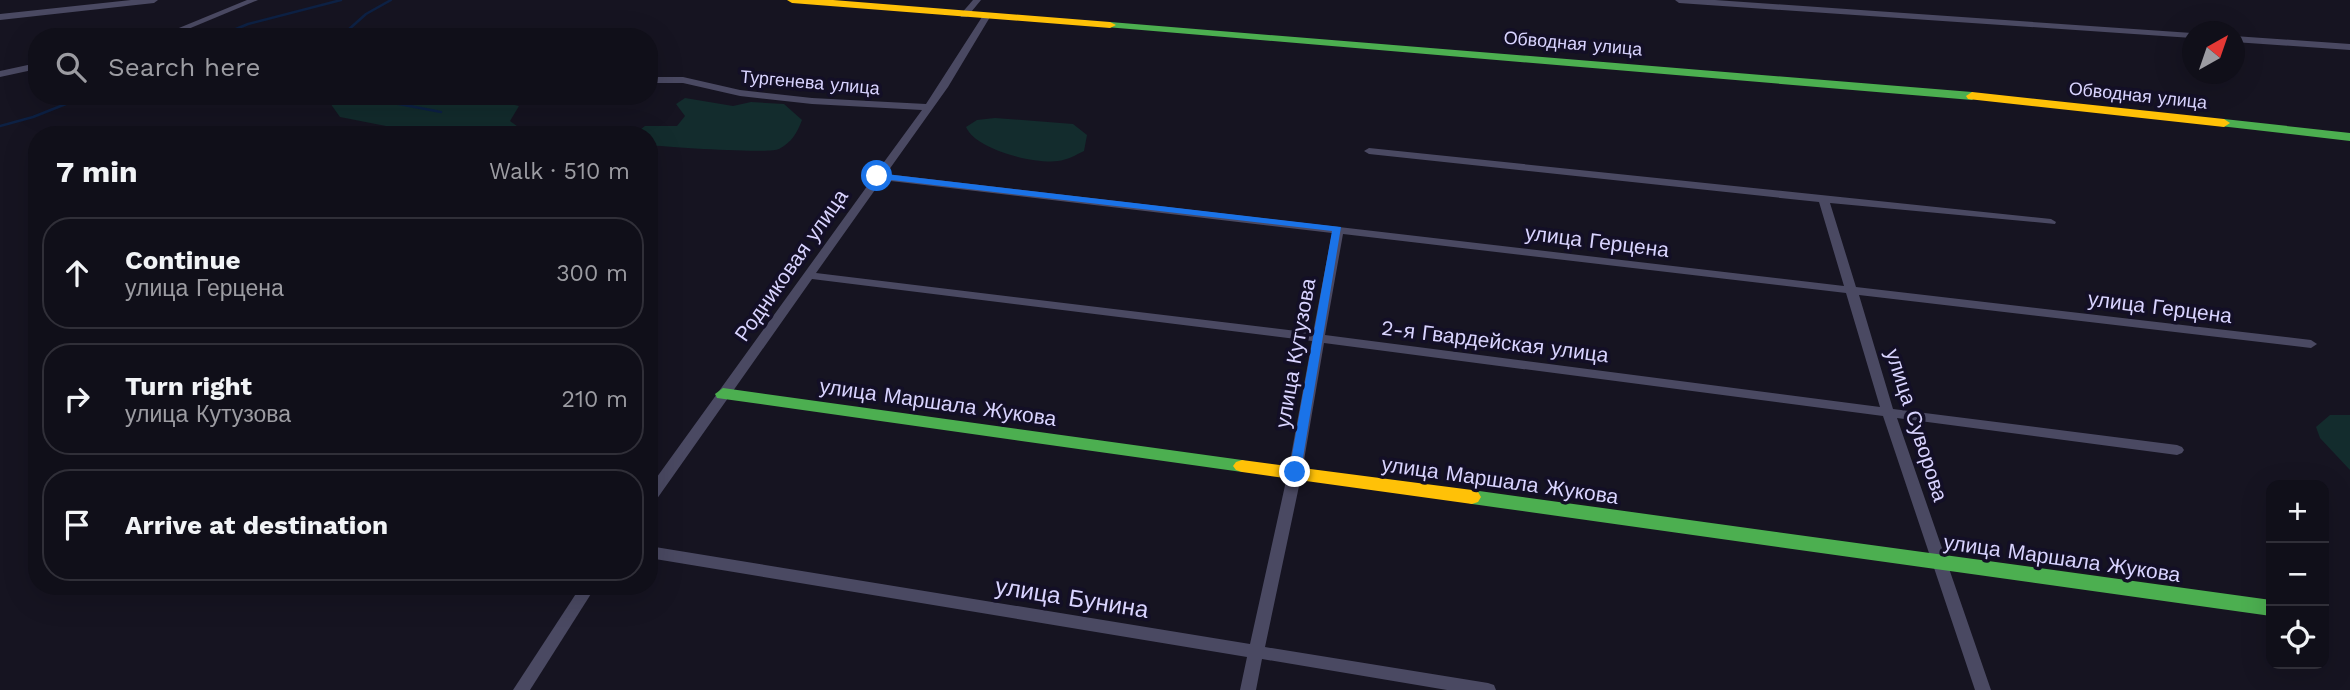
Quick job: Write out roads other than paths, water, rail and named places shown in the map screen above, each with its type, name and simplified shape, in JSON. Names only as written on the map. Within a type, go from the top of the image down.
[{"type":"street","points":[[0,17],[154,0]]},
{"type":"street","points":[[184,28],[254,0]]},
{"type":"street","name":"Обводная улица","points":[[792,0],[1904,89],[2350,137]]},
{"type":"street","points":[[964,15],[977,0]]},
{"type":"street","points":[[1679,0],[2182,35]]},
{"type":"street","name":"Родниковая улица","points":[[658,486],[928,107],[986,17]]},
{"type":"street","points":[[2245,39],[2350,47]]},
{"type":"street","points":[[0,74],[28,68]]},
{"type":"street","name":"Тургенева улица","points":[[658,79],[683,80],[740,93],[812,101],[928,107]]},
{"type":"street","points":[[1368,151],[2051,222]]},
{"type":"street","name":"улица Герцена","points":[[877,176],[2311,344]]},
{"type":"street","name":"улица Суворова","points":[[1824,199],[1854,291],[1888,412],[1983,690]]},
{"type":"street","name":"улица Кутузова","points":[[1248,690],[1295,472],[1338,229]]},
{"type":"street","name":"2-я Гвардейская улица","points":[[807,275],[1319,338],[2177,450]]},
{"type":"street","name":"улица Маршала Жукова","points":[[723,394],[2266,607]]},
{"type":"street","name":"улица Бунина","points":[[658,553],[1488,690]]},
{"type":"street","points":[[521,690],[583,595]]},
{"type":"waterway","points":[[238,28],[341,0]]},
{"type":"waterway","points":[[350,28],[366,14],[391,0]]},
{"type":"waterway","points":[[0,126],[63,105]]},
{"type":"waterway","points":[[404,105],[441,112]]}]
